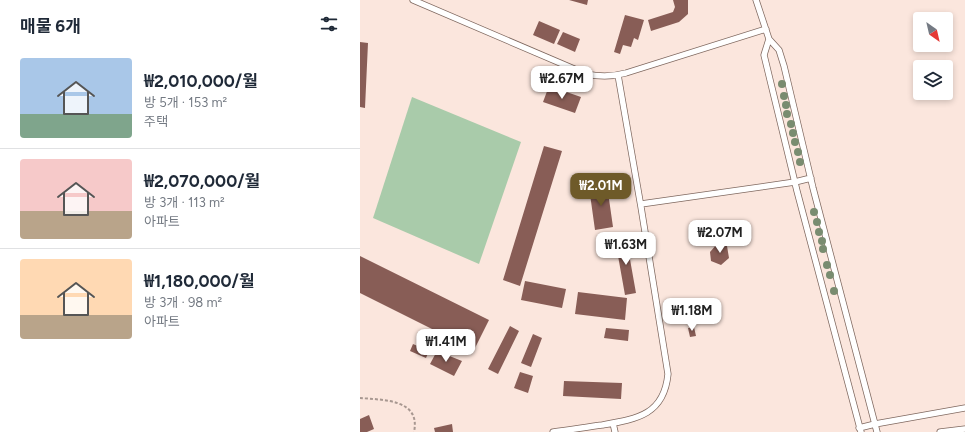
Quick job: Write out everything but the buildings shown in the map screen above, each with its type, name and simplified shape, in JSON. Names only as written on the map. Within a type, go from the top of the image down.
[{"type":"lane","points":[[413,0],[586,74],[599,76],[618,75],[766,29]]},
{"type":"lane","points":[[756,0],[769,39],[779,50],[877,432]]},
{"type":"lane","points":[[769,39],[764,55],[795,182],[860,430],[875,424],[965,408]]},
{"type":"lane","points":[[553,432],[632,420],[651,410],[662,397],[667,382],[667,367],[641,204],[618,75]]},
{"type":"lane","points":[[641,204],[795,182],[811,178]]},
{"type":"lane","points":[[613,423],[615,432]]},
{"type":"lane","points":[[940,432],[965,429]]},
{"type":"path","points":[[360,398],[380,400],[407,407],[415,418],[414,432]]},
{"type":"green space","points":[[412,97],[521,142],[479,264],[373,218]]}]
